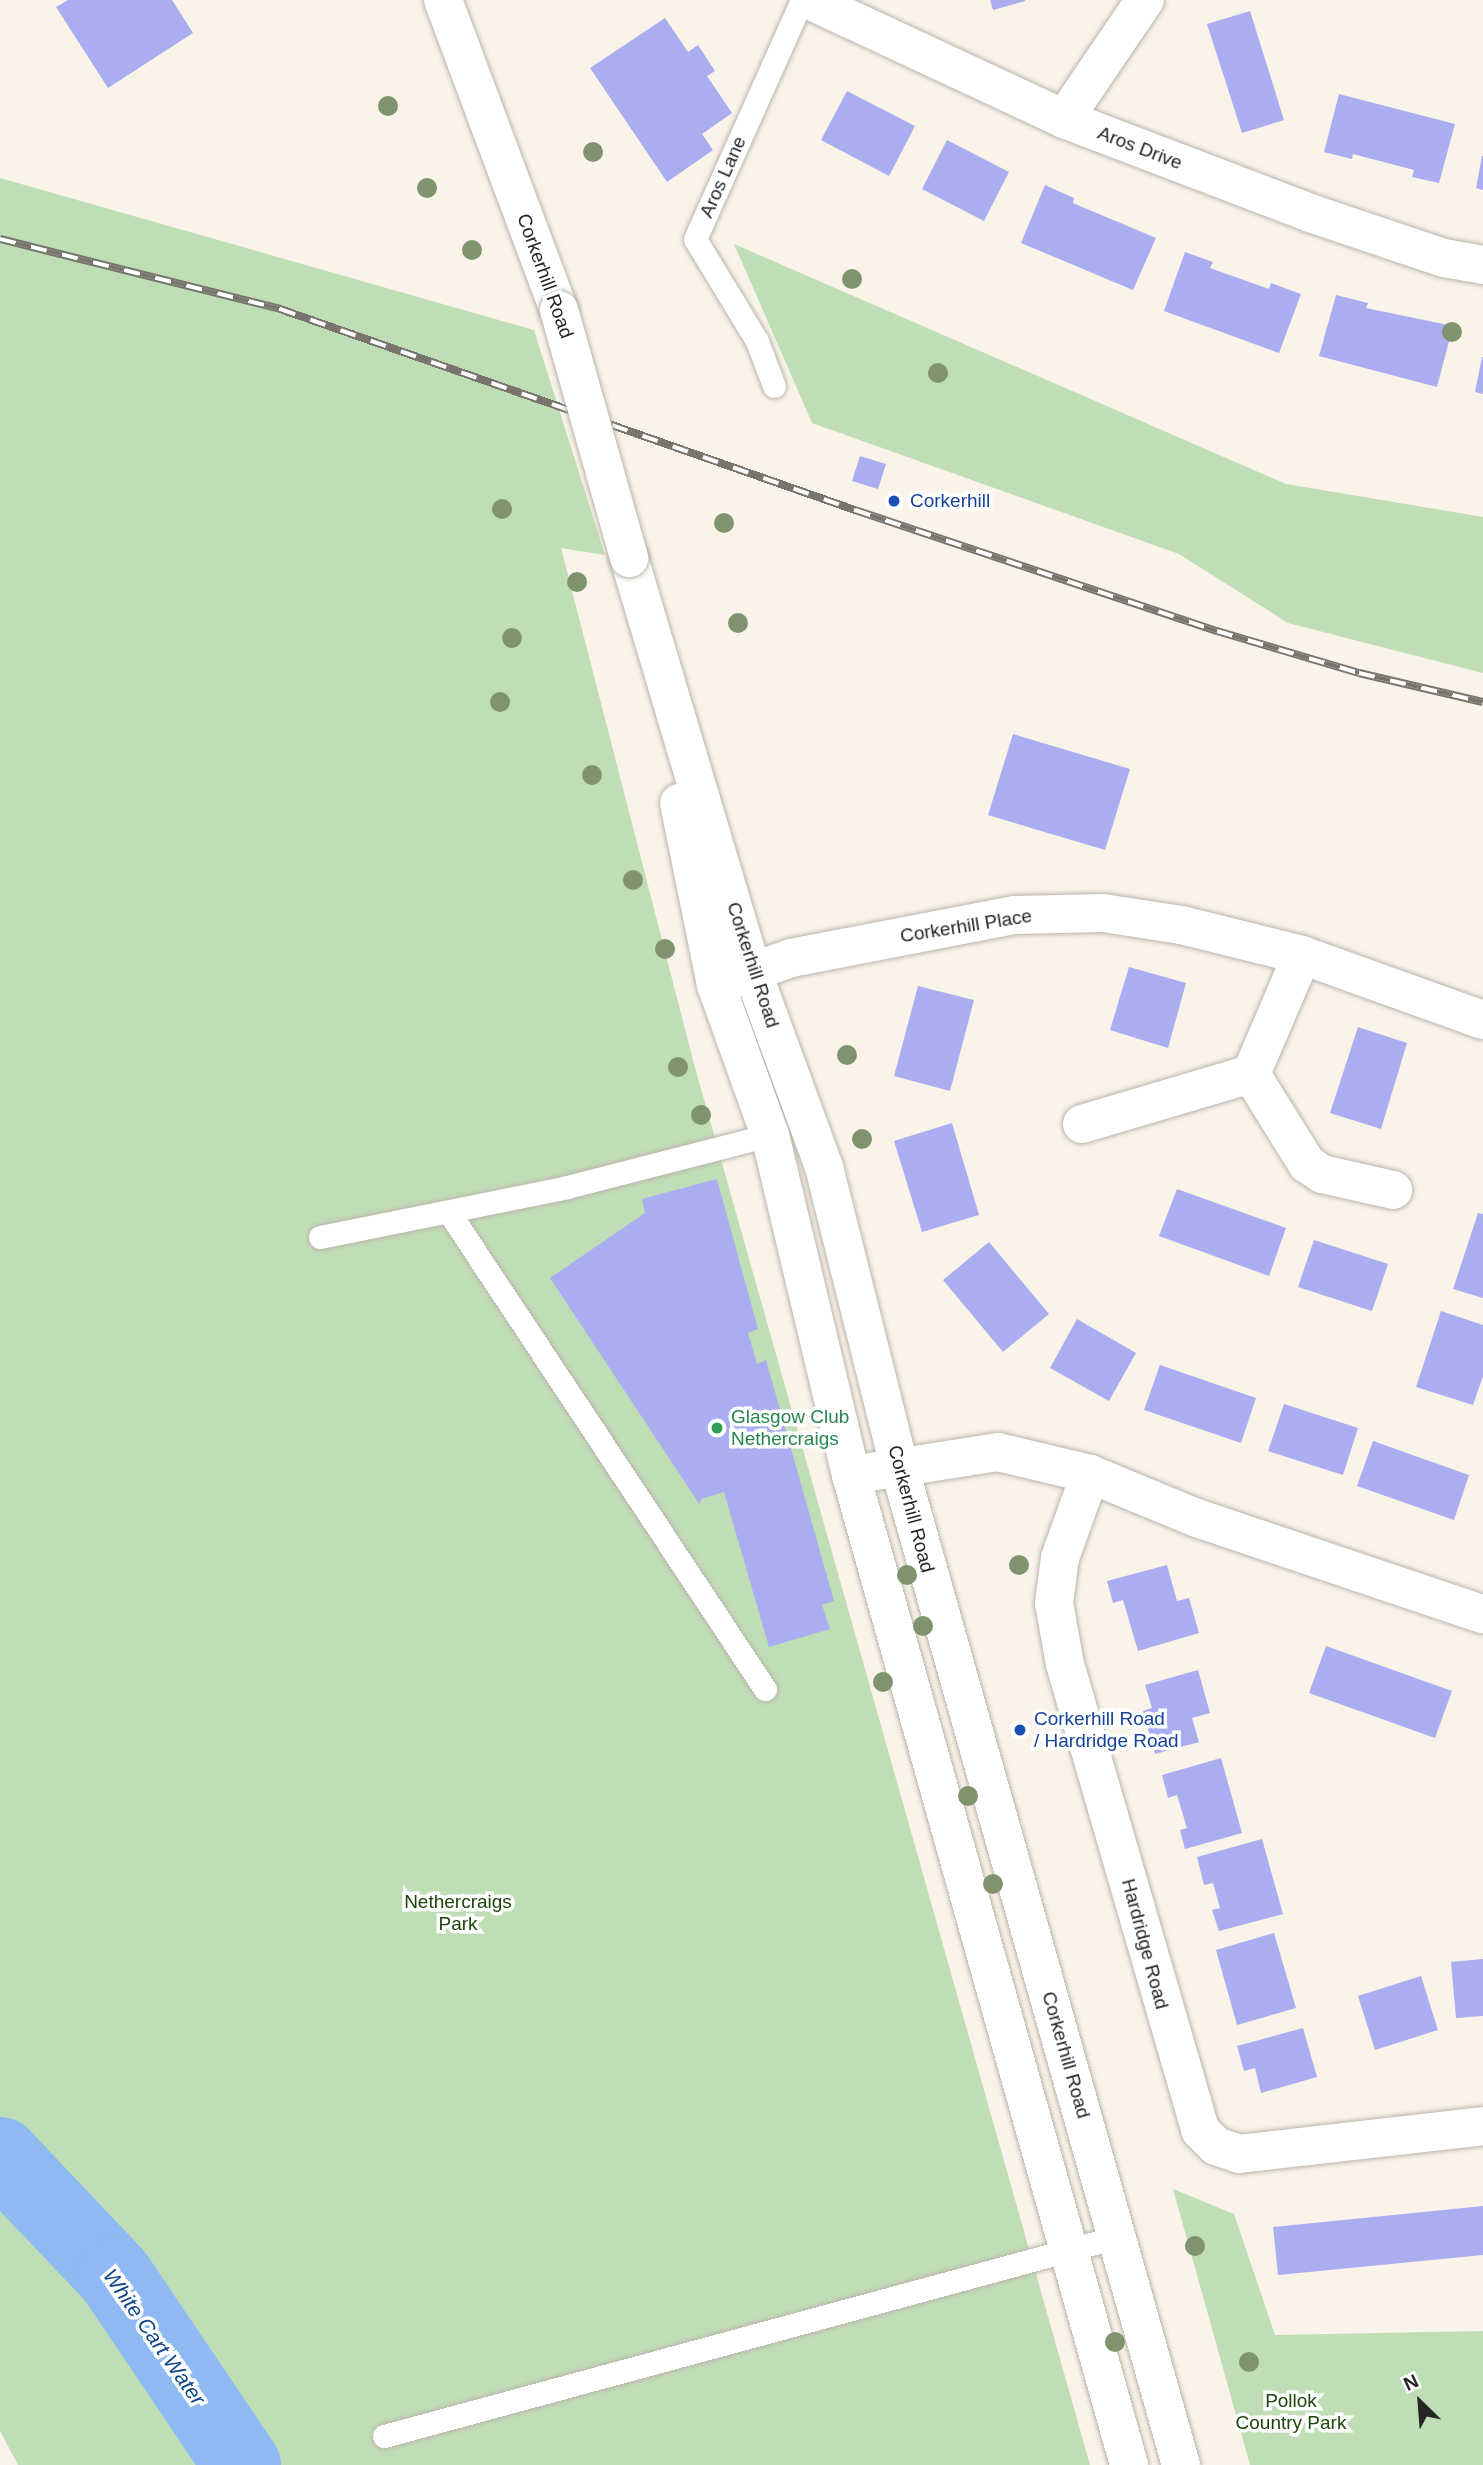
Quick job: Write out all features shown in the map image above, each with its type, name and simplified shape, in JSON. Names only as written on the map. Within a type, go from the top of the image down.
[{"type":"street","name":"Corkerhill Road","points":[[443,0],[559,310],[629,558],[753,973],[824,1167],[899,1466],[1181,2465]]},
{"type":"street","name":"Aros Drive","points":[[809,0],[1064,119],[1310,213],[1444,258],[1483,265]]},
{"type":"street","points":[[1064,119],[1145,0]]},
{"type":"street","name":"Corkerhill Road","points":[[629,558],[716,985],[770,1135],[851,1475],[1129,2465]]},
{"type":"street","name":"Corkerhill Place","points":[[716,985],[791,958],[1016,915],[1103,913],[1181,925],[1302,955],[1483,1020]]},
{"type":"street","points":[[1251,1074],[1302,955]]},
{"type":"street","points":[[1082,1124],[1251,1074]]},
{"type":"street","points":[[1251,1074],[1307,1164],[1322,1174],[1393,1190]]},
{"type":"street","points":[[851,1475],[998,1452],[1090,1474],[1197,1518],[1483,1614]]},
{"type":"street","name":"Hardridge Road","points":[[1090,1474],[1060,1558],[1054,1603],[1065,1664],[1200,2130],[1216,2146],[1239,2154],[1483,2126]]},
{"type":"lane","name":"Aros Lane","points":[[774,386],[757,341],[695,239],[802,0]]},
{"type":"lane","points":[[320,1237],[450,1214],[770,1135]]},
{"type":"lane","points":[[450,1214],[765,1689]]},
{"type":"lane","points":[[384,2436],[1068,2248],[1117,2237]]},
{"type":"green space","name":"Nethercraigs Park","points":[[0,178],[534,330],[605,555],[561,548],[694,1064],[1090,2465],[18,2465],[0,2431]]},
{"type":"green space","points":[[734,244],[1286,484],[1483,517],[1483,673],[1288,623],[1179,554],[812,423]]},
{"type":"green space","name":"Pollok Country Park","points":[[1173,2189],[1234,2214],[1275,2335],[1483,2331],[1483,2465],[1250,2465]]},
{"type":"building","points":[[68,0],[172,0],[193,33],[108,88],[56,7]]},
{"type":"building","points":[[990,0],[1025,0],[1025,1],[993,10]]},
{"type":"building","points":[[1250,11],[1284,120],[1242,133],[1207,24]]},
{"type":"building","points":[[665,18],[688,52],[698,45],[715,71],[707,76],[732,113],[702,134],[713,150],[667,182],[590,68]]},
{"type":"building","points":[[847,91],[915,126],[889,176],[821,140]]},
{"type":"building","points":[[1339,94],[1455,124],[1439,183],[1412,177],[1414,170],[1353,154],[1352,159],[1324,152]]},
{"type":"building","points":[[947,140],[1009,172],[984,221],[922,189]]},
{"type":"building","points":[[1483,156],[1483,190],[1476,188]]},
{"type":"building","points":[[1045,185],[1074,198],[1073,203],[1156,238],[1133,290],[1021,243]]},
{"type":"building","points":[[1185,252],[1213,262],[1210,268],[1269,289],[1271,283],[1301,294],[1279,353],[1164,311]]},
{"type":"building","points":[[1336,295],[1368,303],[1366,308],[1453,326],[1437,387],[1319,356]]},
{"type":"building","points":[[1483,357],[1483,394],[1475,392]]},
{"type":"building","points":[[860,456],[886,464],[878,489],[852,481]]},
{"type":"building","points":[[1013,734],[1130,769],[1105,850],[988,815]]},
{"type":"building","points":[[1129,967],[1186,983],[1168,1048],[1110,1030]]},
{"type":"building","points":[[918,986],[974,1000],[950,1091],[894,1076]]},
{"type":"building","points":[[1358,1027],[1407,1043],[1381,1129],[1330,1113]]},
{"type":"building","points":[[952,1123],[979,1215],[922,1232],[894,1141]]},
{"type":"building","name":"Glasgow Club Nethercraigs","points":[[717,1179],[758,1329],[748,1333],[757,1364],[766,1360],[834,1601],[822,1605],[830,1629],[769,1647],[724,1492],[701,1499],[700,1505],[550,1278],[645,1213],[642,1199]]},
{"type":"building","points":[[1177,1189],[1286,1228],[1269,1276],[1159,1236]]},
{"type":"building","points":[[1478,1213],[1483,1214],[1483,1298],[1453,1289]]},
{"type":"building","points":[[1314,1240],[1388,1264],[1372,1311],[1298,1287]]},
{"type":"building","points":[[989,1242],[1049,1314],[1003,1352],[943,1280]]},
{"type":"building","points":[[1441,1311],[1483,1325],[1483,1376],[1473,1405],[1416,1387]]},
{"type":"building","points":[[1077,1319],[1136,1353],[1109,1401],[1050,1368]]},
{"type":"building","points":[[1160,1365],[1256,1398],[1241,1443],[1144,1410]]},
{"type":"building","points":[[1284,1404],[1358,1428],[1343,1475],[1268,1451]]},
{"type":"building","points":[[1373,1441],[1469,1475],[1454,1520],[1357,1486]]},
{"type":"building","points":[[1167,1565],[1177,1601],[1189,1598],[1199,1633],[1138,1651],[1123,1600],[1113,1603],[1107,1581]]},
{"type":"building","points":[[1326,1646],[1452,1691],[1435,1738],[1309,1693]]},
{"type":"building","points":[[1198,1670],[1210,1713],[1192,1718],[1199,1742],[1155,1754],[1143,1711],[1152,1708],[1145,1685]]},
{"type":"building","points":[[1221,1758],[1242,1833],[1185,1849],[1180,1830],[1187,1828],[1177,1795],[1168,1798],[1162,1775]]},
{"type":"building","points":[[1262,1839],[1283,1914],[1219,1931],[1212,1910],[1220,1908],[1213,1883],[1204,1885],[1197,1857]]},
{"type":"building","points":[[1274,1933],[1296,2008],[1237,2025],[1216,1950]]},
{"type":"building","points":[[1483,1959],[1483,2016],[1456,2018],[1451,1962]]},
{"type":"building","points":[[1421,1976],[1438,2030],[1375,2050],[1358,1996]]},
{"type":"building","points":[[1303,2028],[1317,2077],[1261,2093],[1255,2068],[1244,2071],[1237,2046]]},
{"type":"building","points":[[1483,2206],[1483,2255],[1278,2275],[1273,2227]]},
{"type":"waterway","name":"White Cart Water","points":[[0,2155],[114,2275],[242,2465]]},
{"type":"railway","points":[[0,239],[280,309],[855,510],[1217,631],[1359,673],[1483,702]]},
{"type":"place","name":"Corkerhill","points":[[894,501]]},
{"type":"place","name":"Glasgow Club Nethercraigs","points":[[717,1428]]},
{"type":"place","name":"Corkerhill Road / Hardridge Road","points":[[1020,1730]]}]
